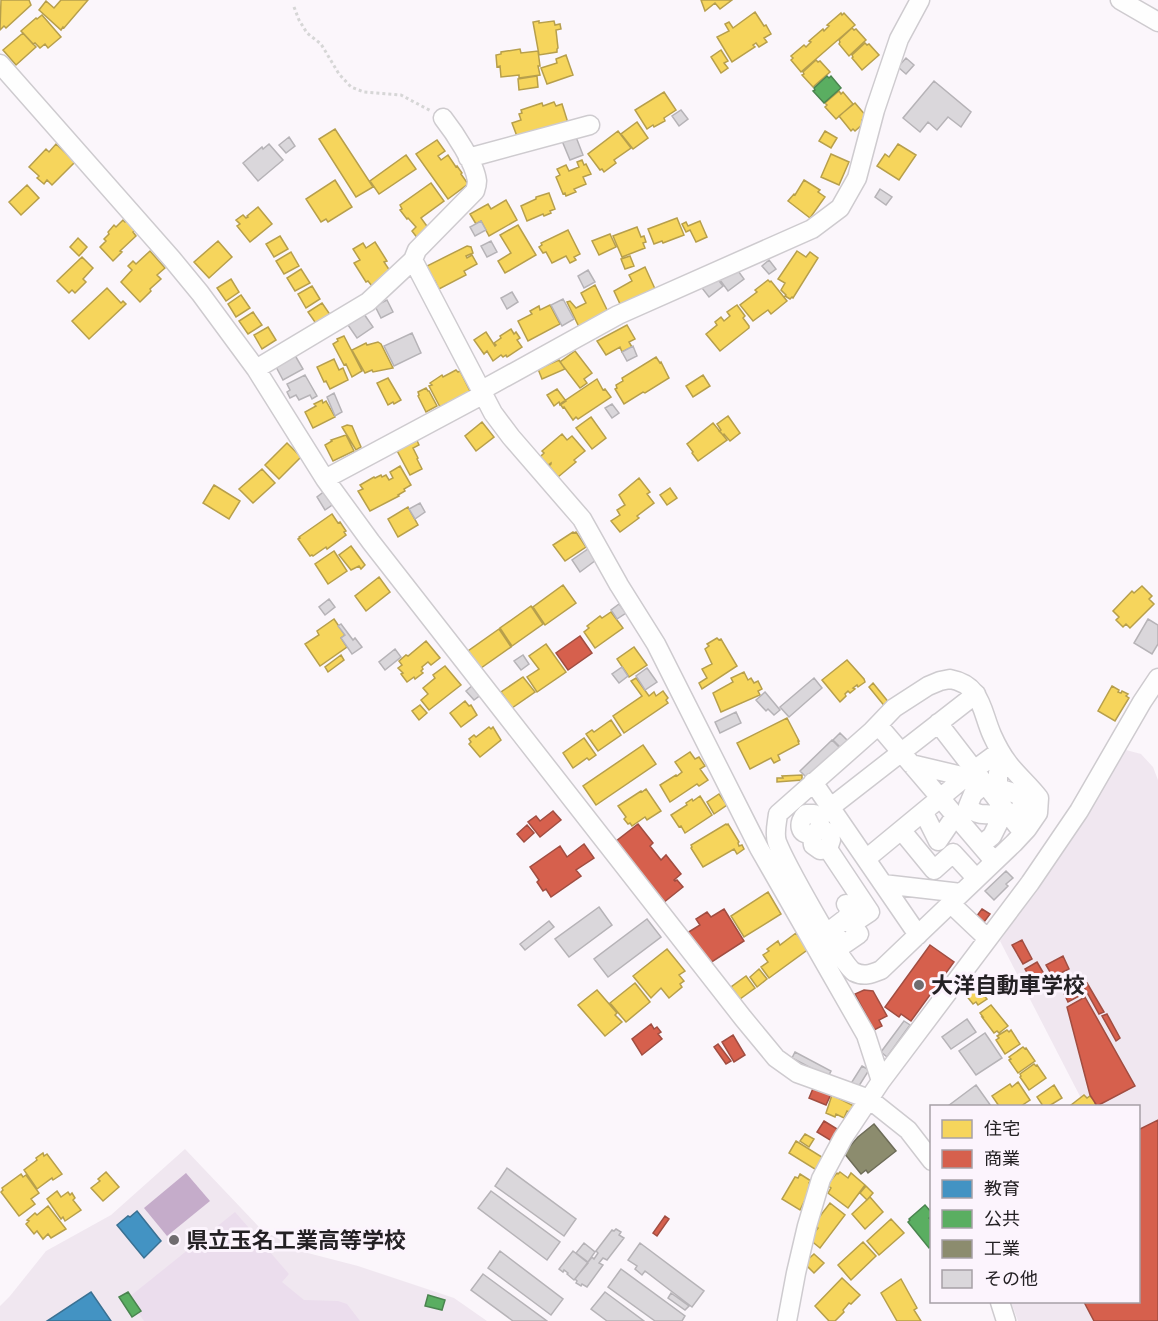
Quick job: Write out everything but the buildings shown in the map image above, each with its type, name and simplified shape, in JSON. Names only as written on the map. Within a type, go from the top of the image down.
[{"type":"street","points":[[325,478],[618,315],[812,229],[840,208],[856,178],[875,110],[899,39],[920,0]]},
{"type":"street","points":[[1119,0],[1158,21]]},
{"type":"street","points":[[0,64],[200,292],[256,369],[325,478],[371,542],[776,1058],[797,1073],[869,1100],[908,1130],[930,1158]]},
{"type":"street","points":[[256,369],[368,302],[413,260],[417,250],[475,191],[477,183],[472,166],[454,132],[443,118]]},
{"type":"street","points":[[468,158],[590,125]]},
{"type":"street","points":[[413,260],[493,413],[582,519],[656,644],[759,848],[866,1035],[881,1081]]},
{"type":"street","points":[[787,1321],[798,1263],[821,1179],[843,1138],[881,1081],[1030,883],[1078,810],[1158,678]]},
{"type":"street","points":[[950,679],[961,681],[976,694],[987,718],[991,734],[1004,757],[1039,798],[1038,813],[1017,826],[994,861],[881,970],[866,976],[853,972],[842,958],[833,937],[786,861],[776,839],[778,814],[878,725],[894,708],[928,687],[950,679]]},
{"type":"street","points":[[831,807],[906,758],[938,723],[976,694]]},
{"type":"street","points":[[938,723],[975,777],[1017,826]]},
{"type":"street","points":[[878,725],[994,861]]},
{"type":"street","points":[[866,859],[941,798],[1004,757]]},
{"type":"street","points":[[906,758],[975,777]]},
{"type":"street","points":[[975,777],[973,795],[968,806],[978,814],[991,814],[999,824],[992,836],[981,845]]},
{"type":"street","points":[[813,782],[918,935]]},
{"type":"street","points":[[924,813],[938,841],[955,816]]},
{"type":"street","points":[[816,832],[823,830],[830,834],[828,849],[870,912],[852,924],[859,934],[843,945],[833,937],[832,929],[849,916],[846,904]]},
{"type":"street","points":[[902,831],[934,870],[953,854],[976,878]]},
{"type":"street","points":[[883,884],[955,898],[988,939]]},
{"type":"street","points":[[1000,1303],[1006,1321]]},
{"type":"path","points":[[294,7],[307,33],[321,44],[339,74],[351,87],[364,92],[401,95],[443,118]]},
{"type":"shaded area","points":[[1126,750],[1141,754],[1153,767],[1158,780],[1158,1321],[1018,1321],[1011,1303],[1140,1303],[1140,1105],[1084,1105],[1000,941]]},
{"type":"shaded area","name":"県立玉名工業高等学校","points":[[185,1149],[261,1229],[300,1251],[358,1266],[454,1298],[487,1321],[0,1321],[0,1306],[46,1251],[111,1215]]},
{"type":"shaded area","points":[[186,1173],[210,1201],[167,1236],[144,1208]]},
{"type":"shaded area","points":[[235,1212],[289,1274],[282,1282],[304,1300],[338,1301],[347,1304],[360,1321],[144,1321],[128,1298]]},
{"type":"place","name":"大洋自動車学校","points":[[919,985]]},
{"type":"place","name":"県立玉名工業高等学校","points":[[174,1240]]}]
